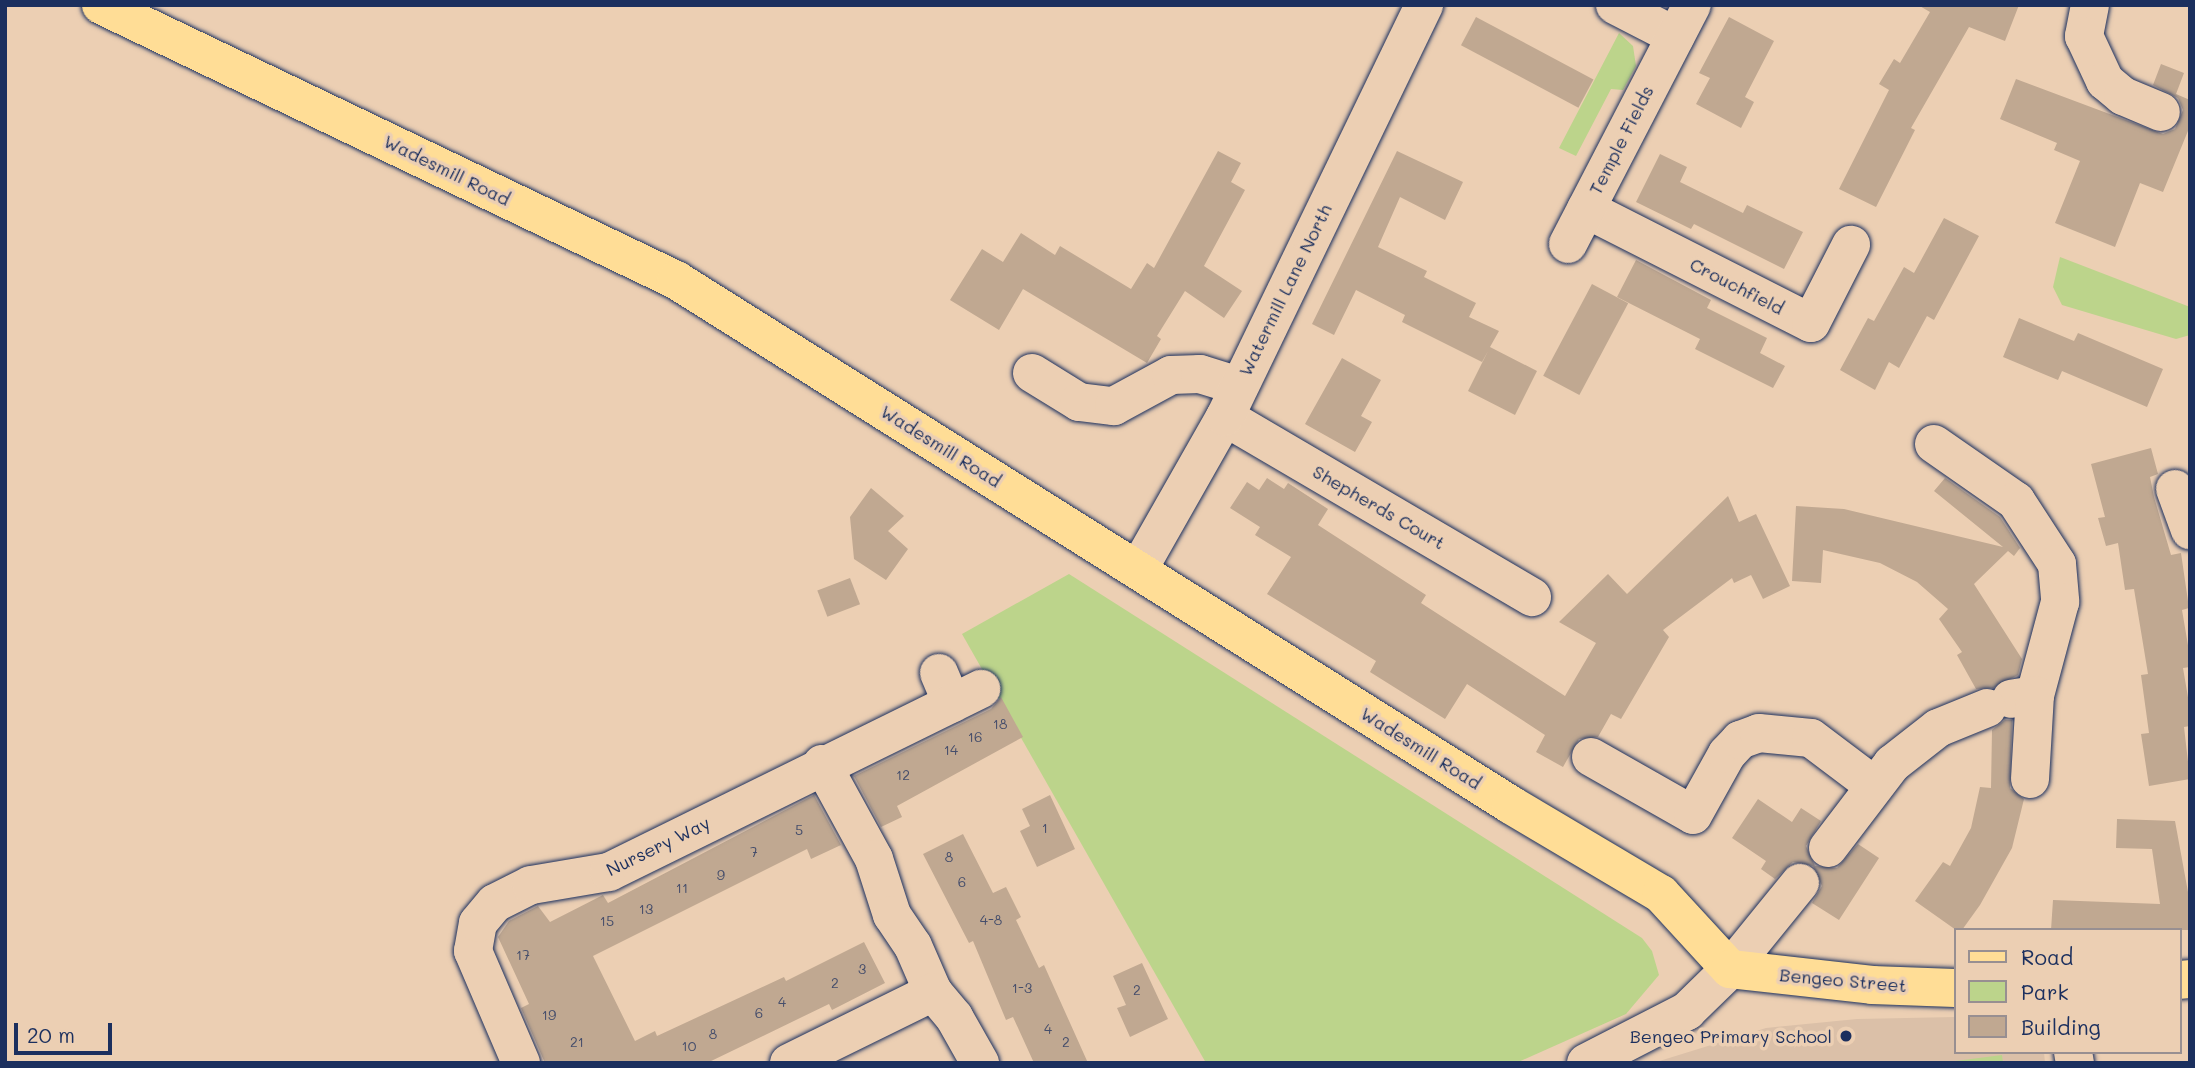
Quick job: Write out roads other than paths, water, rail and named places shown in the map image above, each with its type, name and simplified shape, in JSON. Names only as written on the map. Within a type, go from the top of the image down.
[{"type":"main road","name":"Wadesmill Road","points":[[101,5],[676,280],[1661,894],[1730,969]]},
{"type":"main road","name":"Bengeo Street","points":[[1730,969],[1954,988]]},
{"type":"street","name":"Watermill Lane North","points":[[1138,570],[1232,401],[1424,5]]},
{"type":"street","name":"Temple Fields","points":[[1567,244],[1683,20],[1615,5]]},
{"type":"street","points":[[2090,5],[2084,36],[2105,81],[2123,96],[2161,112]]},
{"type":"street","name":"Crouchfield","points":[[1586,209],[1811,323],[1851,245]]},
{"type":"street","name":"Shepherds Court","points":[[1032,373],[1079,402],[1114,406],[1171,375],[1200,374],[1232,401],[1532,597]]},
{"type":"street","points":[[1934,444],[2016,501],[2057,564],[2060,602],[2011,700],[2030,779]]},
{"type":"street","points":[[2175,489],[2190,530]]},
{"type":"street","name":"Nursery Way","points":[[521,1063],[473,951],[473,936],[486,911],[531,885],[609,872],[822,764],[958,689]]},
{"type":"street","points":[[1828,848],[1872,784],[1938,728],[2011,700]]},
{"type":"street","points":[[1591,757],[1693,815],[1727,754],[1740,740],[1759,733],[1811,738],[1872,784]]},
{"type":"street","points":[[822,764],[874,859],[892,915],[913,946],[933,992],[966,1035],[980,1063]]},
{"type":"street","points":[[1586,1063],[1673,1021],[1730,969],[1800,883]]},
{"type":"street","points":[[789,1063],[933,992]]},
{"type":"place","name":"Bengeo Primary School","points":[[1846,1036]]}]
